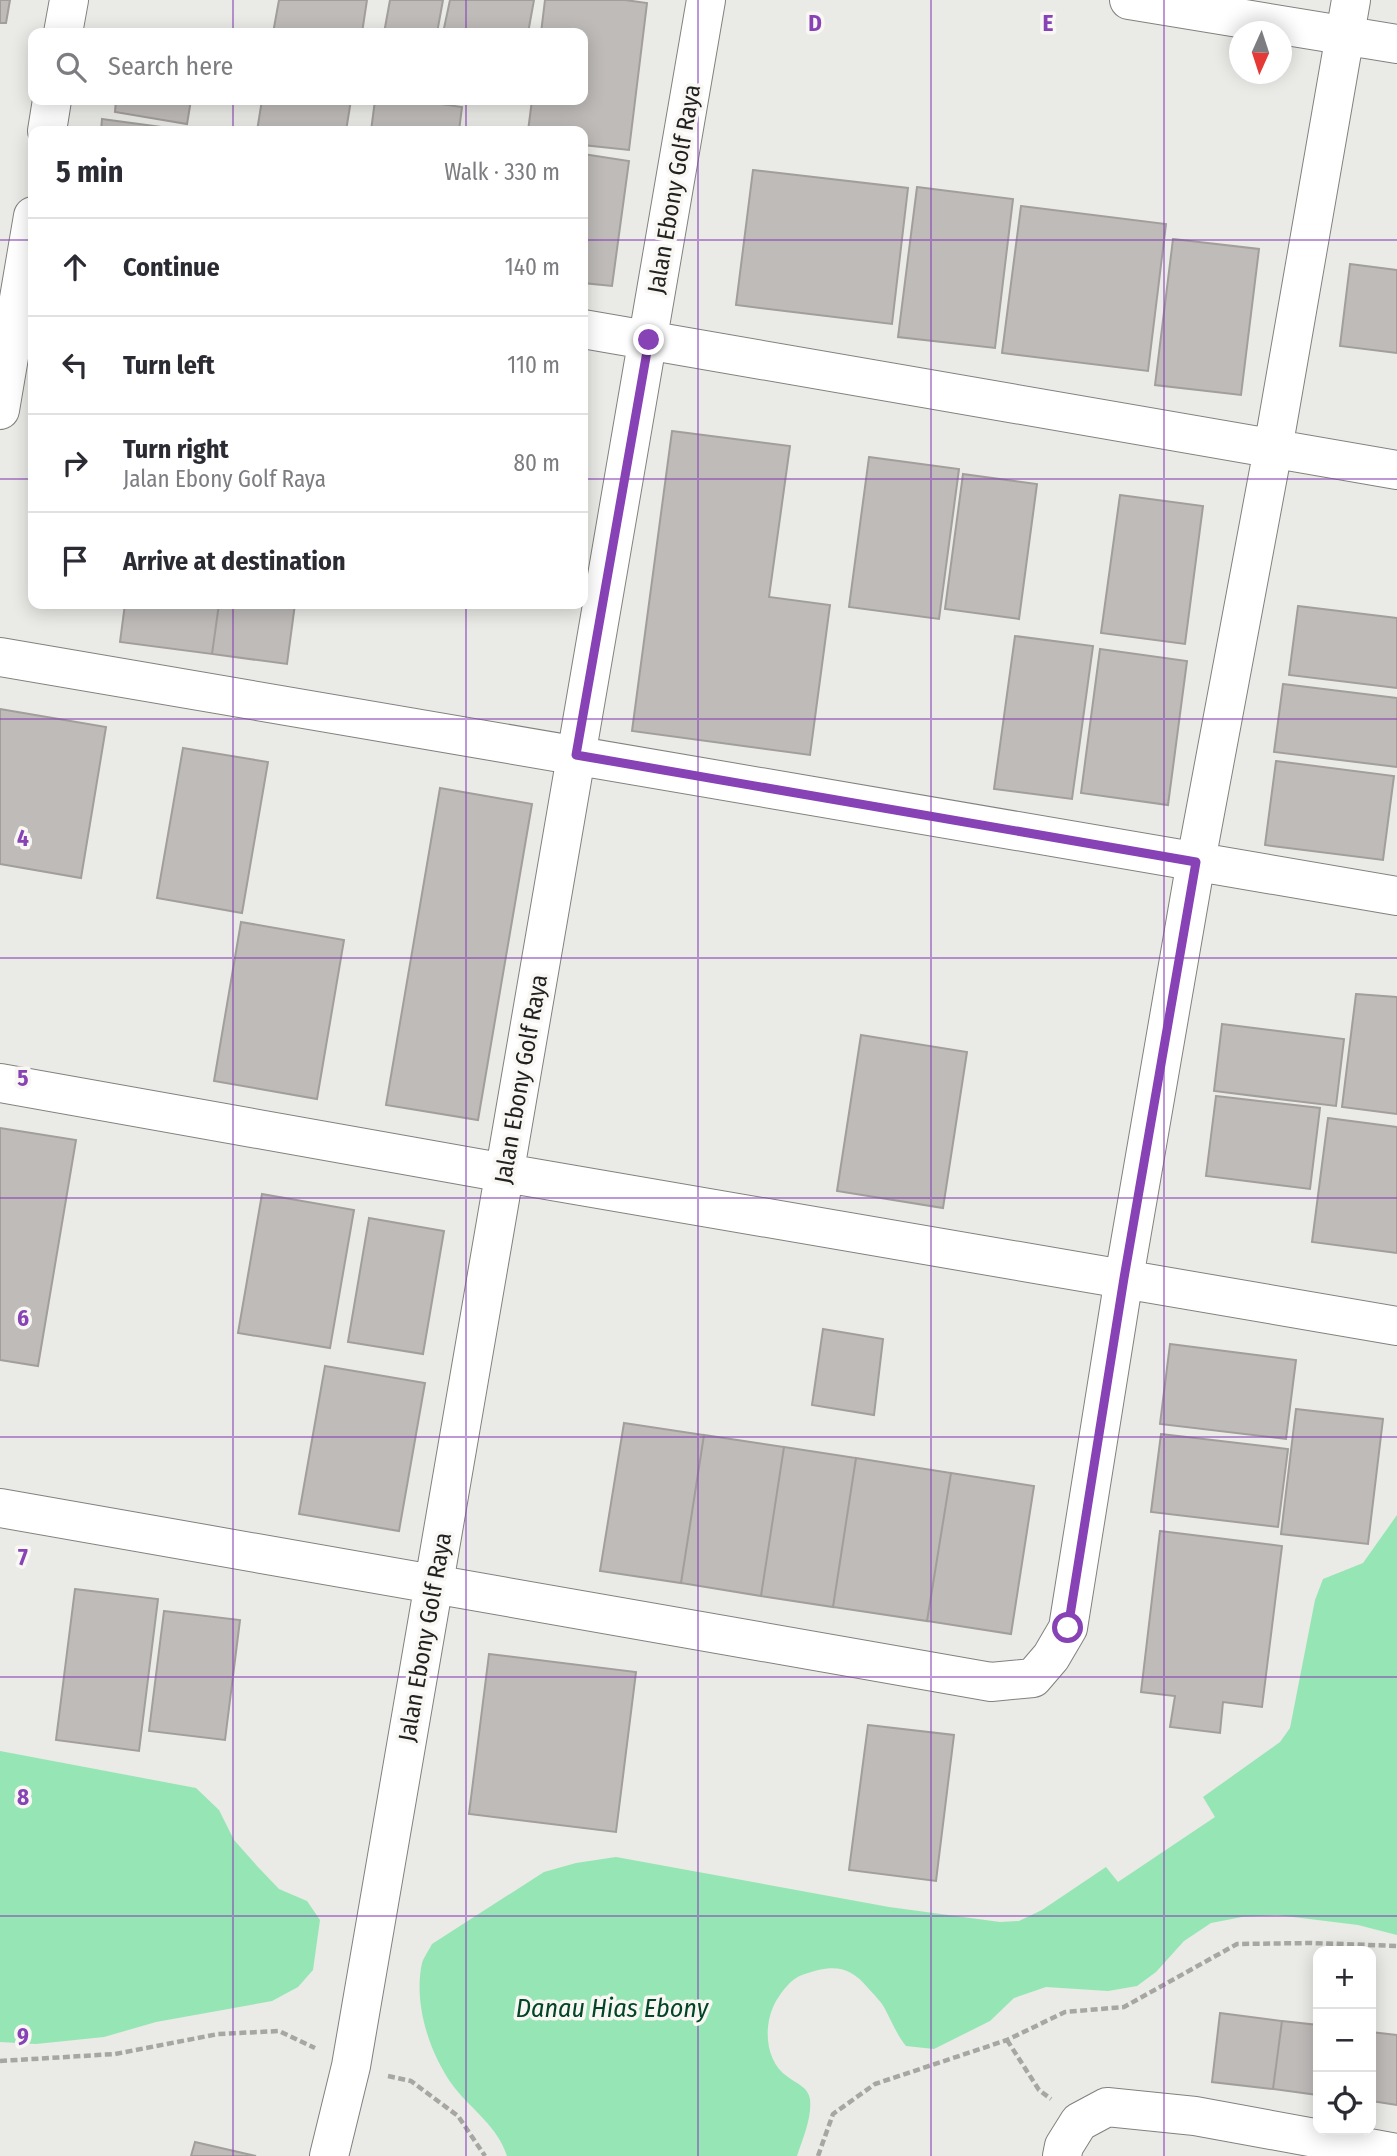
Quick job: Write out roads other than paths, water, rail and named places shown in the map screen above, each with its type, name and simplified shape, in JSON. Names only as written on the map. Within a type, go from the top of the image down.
[{"type":"street","points":[[64,28],[69,0]]},
{"type":"street","name":"Jalan Ebony Golf Raya","points":[[329,2156],[351,2066],[706,0]]},
{"type":"street","points":[[1129,0],[1348,18],[1397,44]]},
{"type":"street","points":[[0,1508],[991,1682],[1033,1678],[1051,1657],[1068,1628],[1124,1278],[1196,862],[1273,449],[1348,18]]},
{"type":"street","points":[[48,126],[51,105]]},
{"type":"street","points":[[0,410],[24,227]]},
{"type":"street","points":[[588,330],[1397,470]]},
{"type":"street","points":[[0,657],[1397,896]]},
{"type":"street","points":[[0,1083],[505,1173],[1397,1326]]},
{"type":"street","points":[[1062,2156],[1064,2146],[1079,2122],[1107,2107],[1195,2116],[1397,2153]]},
{"type":"water","name":"Danau Hias Ebony","points":[[1397,1515],[1397,1935],[1358,1925],[1277,1915],[1242,1917],[1211,1923],[1184,1941],[1156,1972],[1137,1986],[1108,1991],[1046,1987],[1014,1998],[990,2021],[934,2049],[906,2046],[882,2003],[853,1974],[830,1968],[802,1975],[784,1989],[776,2001],[768,2031],[774,2062],[788,2077],[805,2089],[810,2099],[808,2121],[797,2156],[507,2156],[491,2127],[445,2074],[431,2045],[422,2012],[420,1979],[424,1958],[432,1944],[544,1872],[576,1863],[616,1857],[889,1907],[1000,1922],[1019,1921],[1042,1910],[1106,1867],[1118,1882],[1215,1817],[1203,1797],[1280,1742],[1290,1728],[1315,1600],[1323,1579],[1363,1563]]},
{"type":"water","points":[[0,1751],[196,1788],[219,1810],[234,1840],[257,1866],[279,1889],[307,1901],[320,1920],[313,1970],[298,1987],[272,2001],[156,2022],[104,2037],[36,2044],[0,2042]]}]
